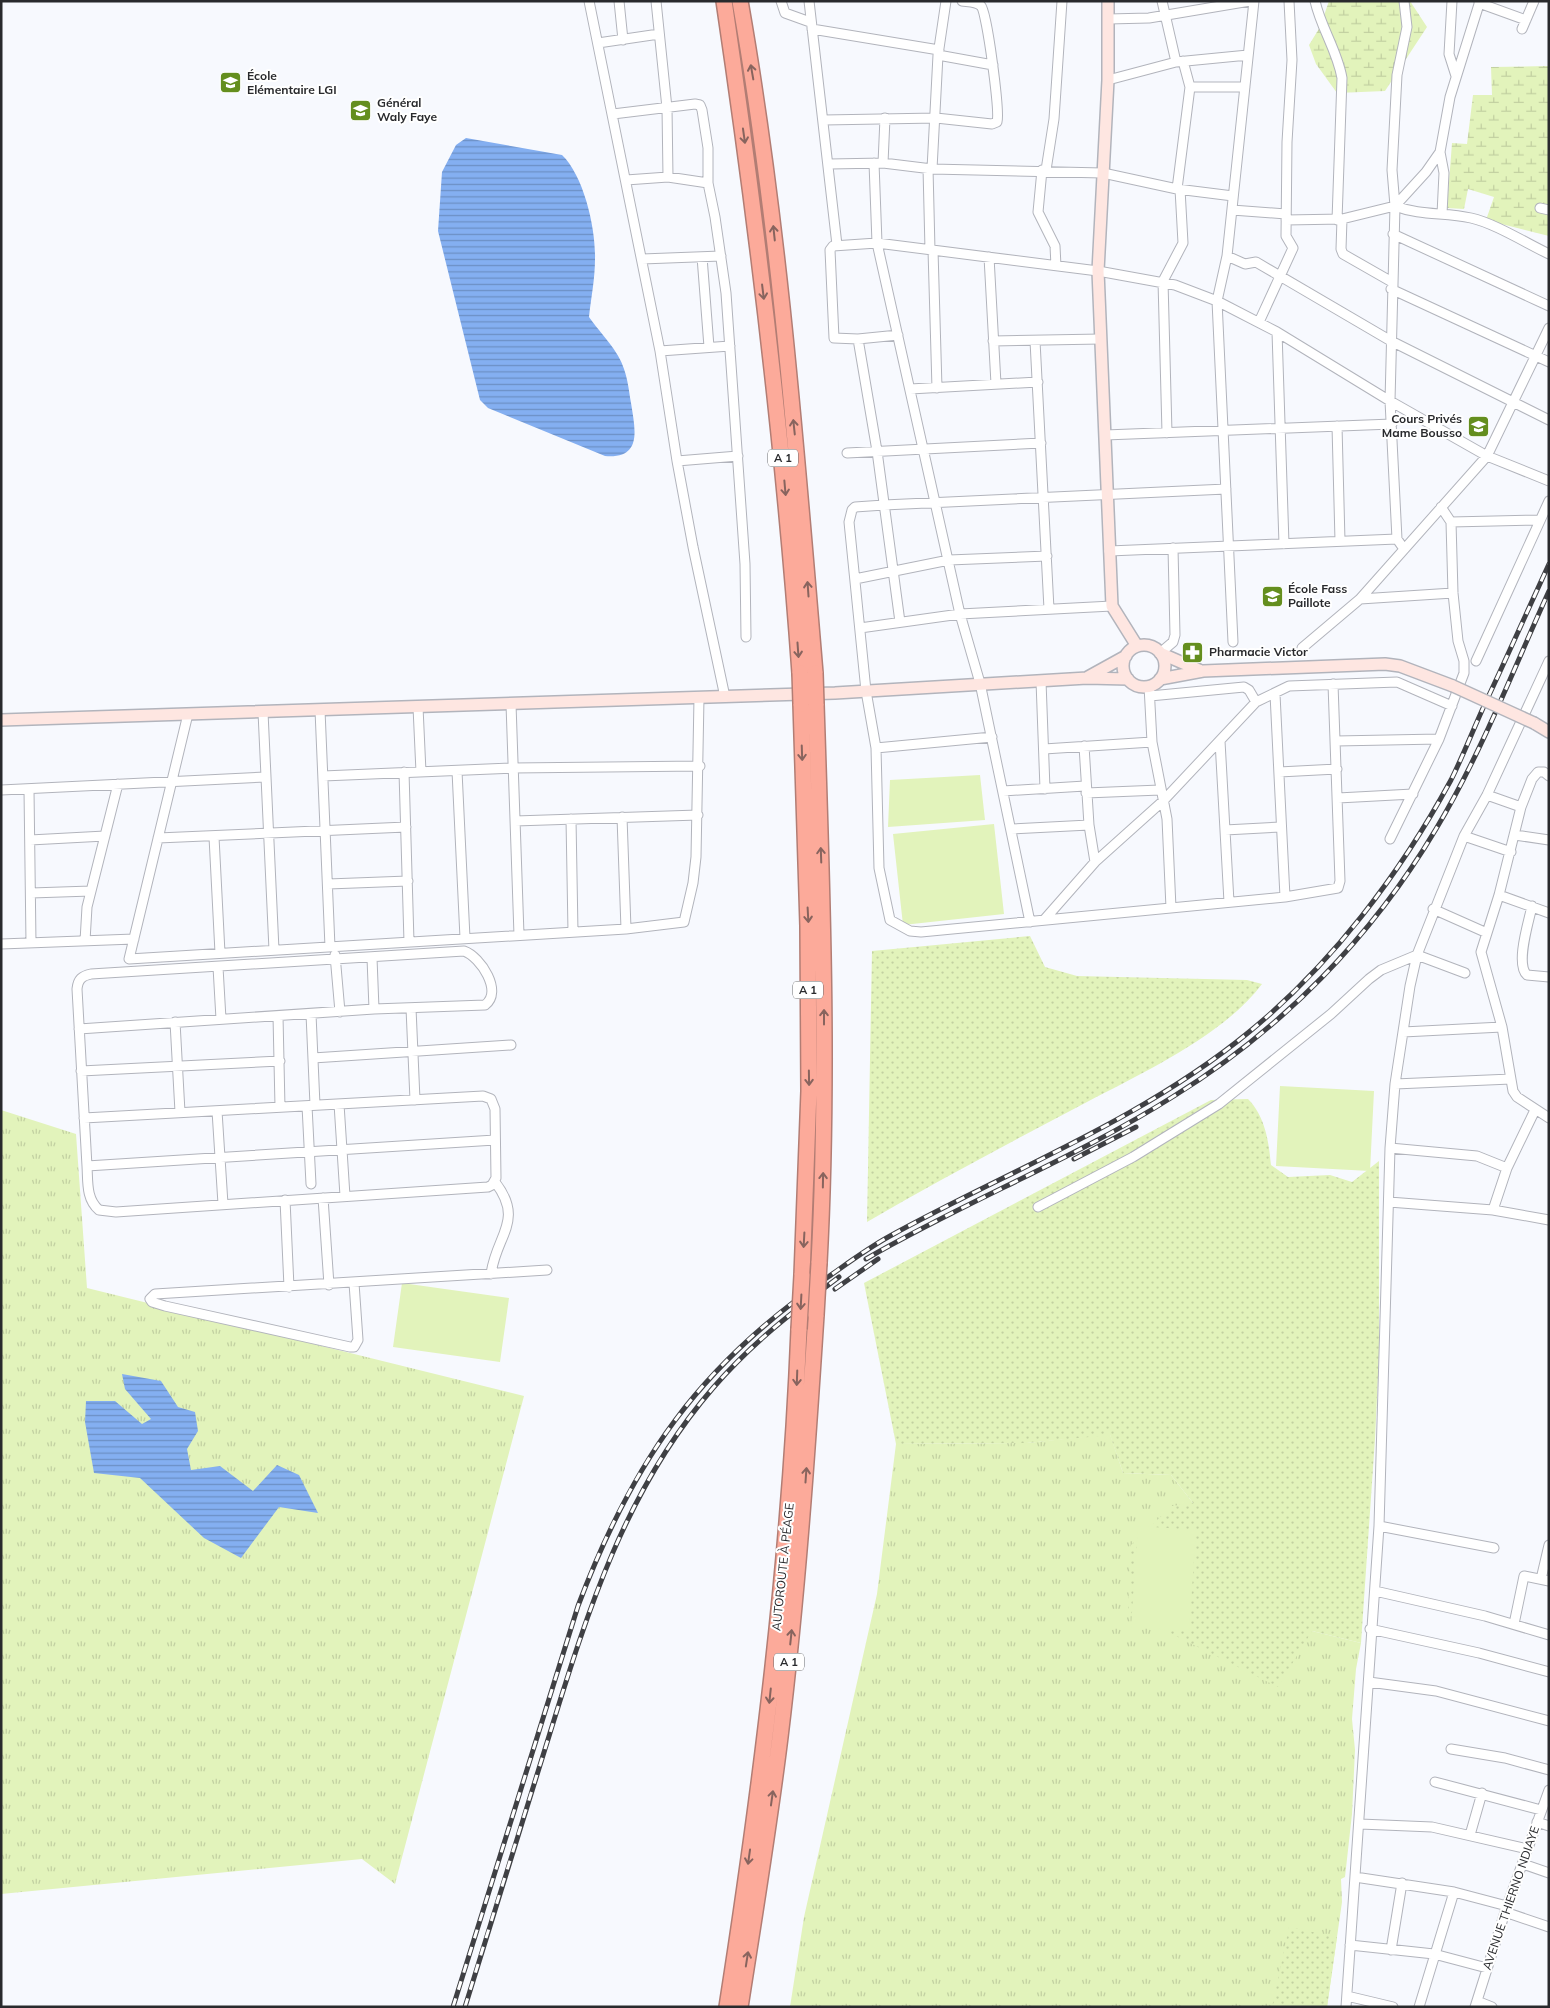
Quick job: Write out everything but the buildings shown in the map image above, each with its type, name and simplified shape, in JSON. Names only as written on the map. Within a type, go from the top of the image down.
[{"type":"highway","name":"A 1","points":[[724,1],[748,168],[782,443],[807,673]]},
{"type":"highway","name":"A 1","points":[[740,1],[755,85],[769,187],[796,446],[824,1000],[823,1182],[799,1562],[768,1828],[740,2007]]},
{"type":"highway","name":"AUTOROUTE À PÉAGE","points":[[727,2007],[766,1736],[794,1454],[809,1091],[808,704]]},
{"type":"street","points":[[589,1],[660,351],[677,461],[725,696]]},
{"type":"street","points":[[619,1],[623,40]]},
{"type":"street","points":[[656,1],[667,108],[668,177]]},
{"type":"street","points":[[782,1],[785,13],[811,26],[993,65]]},
{"type":"street","points":[[809,1],[830,164],[837,245]]},
{"type":"street","points":[[937,388],[930,168],[936,118],[939,53],[946,1]]},
{"type":"street","points":[[824,120],[936,118],[992,124],[997,122],[993,65],[984,12],[976,4],[962,1]]},
{"type":"street","points":[[1056,266],[1055,246],[1038,212],[1054,119],[1062,1]]},
{"type":"street","points":[[1108,1],[1108,80],[1098,271],[1112,606],[1137,646]]},
{"type":"street","points":[[1162,1],[1164,16],[1190,87],[1178,189],[1183,243],[1163,281],[1167,433]]},
{"type":"street","points":[[1108,19],[1164,16],[1252,1],[1227,256],[1217,301],[1233,642]]},
{"type":"street","points":[[1259,322],[1292,252],[1292,245],[1286,236],[1286,142],[1292,60],[1289,1]]},
{"type":"street","points":[[1316,1],[1320,20],[1339,60],[1342,78],[1340,219],[1341,249],[1343,254],[1391,285],[1549,362]]},
{"type":"street","points":[[1404,1],[1406,27],[1397,75],[1392,170],[1395,206],[1391,285],[1390,401],[1397,539],[1404,549]]},
{"type":"street","points":[[1452,1],[1449,54],[1456,76]]},
{"type":"street","points":[[1442,214],[1444,173],[1440,152],[1450,97],[1480,2],[1524,25],[1534,1]]},
{"type":"street","points":[[598,44],[659,34]]},
{"type":"street","points":[[1108,80],[1180,61],[1248,55]]},
{"type":"street","points":[[1190,87],[1244,87]]},
{"type":"street","points":[[613,114],[695,104],[701,107],[708,148],[708,183],[721,256],[730,346],[745,564],[746,637]]},
{"type":"street","points":[[884,118],[878,163],[877,243],[960,614],[980,683],[1030,922]]},
{"type":"street","points":[[1232,210],[1286,217],[1340,219],[1395,206],[1426,172],[1440,152]]},
{"type":"street","points":[[830,164],[878,163],[930,168],[1103,172],[1178,189],[1233,196]]},
{"type":"street","points":[[626,180],[668,177],[708,183]]},
{"type":"street","points":[[1395,206],[1413,213],[1442,214],[1474,219],[1549,254]]},
{"type":"street","points":[[1393,234],[1549,306]]},
{"type":"street","points":[[898,335],[858,339],[837,339],[833,336],[830,250],[833,246],[877,243],[1163,281],[1217,301],[1259,322],[1390,401],[1487,456],[1549,481]]},
{"type":"street","points":[[642,260],[721,256]]},
{"type":"street","points":[[1227,256],[1245,264],[1256,262],[1391,341],[1549,420]]},
{"type":"street","points":[[702,257],[709,347]]},
{"type":"street","points":[[989,257],[996,384]]},
{"type":"street","points":[[1302,648],[1360,600],[1487,456],[1549,328]]},
{"type":"street","points":[[1277,332],[1284,544]]},
{"type":"street","points":[[858,339],[877,451],[900,622]]},
{"type":"street","points":[[993,342],[1101,339]]},
{"type":"street","points":[[1035,341],[1049,609]]},
{"type":"street","points":[[660,351],[730,346]]},
{"type":"street","points":[[910,390],[1038,382]]},
{"type":"street","points":[[1105,436],[1392,424]]},
{"type":"street","points":[[1337,426],[1340,541]]},
{"type":"street","points":[[847,452],[1041,443]]},
{"type":"street","points":[[677,461],[738,456]]},
{"type":"street","points":[[1226,489],[936,502],[855,507],[852,510],[849,522],[866,691],[876,748],[879,868],[890,920],[910,931],[921,932],[1285,897],[1338,888],[1340,881],[1338,798],[1333,684]]},
{"type":"street","points":[[1476,661],[1549,501]]},
{"type":"street","points":[[1390,839],[1439,738],[1464,673],[1464,661],[1458,641],[1453,593],[1451,522],[1441,507]]},
{"type":"street","points":[[1451,522],[1540,520]]},
{"type":"street","points":[[1110,550],[1397,539]]},
{"type":"street","points":[[1160,653],[1173,642],[1176,635],[1173,548]]},
{"type":"street","points":[[855,579],[948,560],[1046,556]]},
{"type":"street","points":[[1360,600],[1453,593]]},
{"type":"street","points":[[860,628],[960,614],[1112,606]]},
{"type":"street","points":[[1087,678],[1126,656],[1137,646],[1147,645],[1181,664],[1203,671]]},
{"type":"street","points":[[1160,653],[1165,667],[1160,679],[1149,691],[1152,742],[1167,818],[1171,908]]},
{"type":"street","points":[[1126,656],[1123,666],[1128,679]]},
{"type":"street","points":[[1160,679],[1203,671],[1384,664],[1400,666],[1453,686],[1534,723],[1549,732]]},
{"type":"street","points":[[1346,2007],[1360,1824],[1369,1682],[1370,1629],[1375,1591],[1379,1526],[1390,1148],[1395,1084],[1417,954],[1433,909],[1464,836],[1487,795],[1548,665]]},
{"type":"street","points":[[1,720],[699,698],[866,691],[1087,678],[1128,679],[1149,691],[1244,687],[1249,690],[1256,702]]},
{"type":"street","points":[[1041,681],[1046,788]]},
{"type":"street","points":[[1044,920],[1095,862],[1163,801],[1256,702],[1289,686],[1396,682],[1452,706]]},
{"type":"street","points":[[1275,694],[1285,897]]},
{"type":"street","points":[[188,714],[129,959],[573,932],[684,922],[693,883],[698,815],[700,766],[699,698]]},
{"type":"street","points":[[511,704],[520,935]]},
{"type":"street","points":[[418,707],[421,772]]},
{"type":"street","points":[[320,710],[332,946],[340,1012]]},
{"type":"street","points":[[262,712],[274,950]]},
{"type":"street","points":[[876,748],[992,737]]},
{"type":"street","points":[[1336,741],[1439,738]]},
{"type":"street","points":[[1220,741],[1229,902]]},
{"type":"street","points":[[1044,749],[1152,742]]},
{"type":"street","points":[[1084,746],[1089,825],[1095,862]]},
{"type":"street","points":[[323,776],[513,768],[700,766]]},
{"type":"street","points":[[1279,772],[1337,769]]},
{"type":"street","points":[[457,770],[465,938]]},
{"type":"street","points":[[404,772],[409,942]]},
{"type":"street","points":[[1549,776],[1544,772],[1538,772],[1532,779],[1521,807],[1499,896],[1481,952],[1482,962],[1502,1028],[1513,1092],[1517,1097],[1549,1118]]},
{"type":"street","points":[[1,790],[29,790],[172,780],[265,777]]},
{"type":"street","points":[[85,942],[85,915],[118,784]]},
{"type":"street","points":[[1003,791],[1046,788],[1160,790]]},
{"type":"street","points":[[29,790],[31,943]]},
{"type":"street","points":[[1338,798],[1413,794]]},
{"type":"street","points":[[1487,795],[1521,807]]},
{"type":"street","points":[[515,821],[698,815]]},
{"type":"street","points":[[622,817],[626,928]]},
{"type":"street","points":[[571,819],[573,932]]},
{"type":"street","points":[[1011,829],[1089,825]]},
{"type":"street","points":[[158,838],[406,827]]},
{"type":"street","points":[[1225,830],[1282,828]]},
{"type":"street","points":[[1515,835],[1549,840]]},
{"type":"street","points":[[30,840],[105,836]]},
{"type":"street","points":[[1464,836],[1511,852]]},
{"type":"street","points":[[214,837],[220,953]]},
{"type":"street","points":[[328,884],[408,881]]},
{"type":"street","points":[[31,893],[91,891]]},
{"type":"street","points":[[1499,896],[1549,913]]},
{"type":"street","points":[[1532,906],[1522,957],[1523,971],[1527,975],[1549,977]]},
{"type":"street","points":[[1433,909],[1487,933]]},
{"type":"street","points":[[1,944],[134,939]]},
{"type":"street","points":[[79,1029],[374,1009],[485,1005],[490,999],[491,993],[486,970],[475,956],[464,951],[86,975],[78,983],[79,1029],[81,1071],[90,1197],[95,1207],[104,1211],[488,1186],[495,1182]]},
{"type":"street","points":[[1038,1207],[1133,1157],[1219,1104],[1331,1014],[1381,970],[1417,954],[1466,973]]},
{"type":"street","points":[[372,958],[374,1009]]},
{"type":"street","points":[[218,967],[221,1019]]},
{"type":"street","points":[[411,1008],[415,1100]]},
{"type":"street","points":[[311,1014],[313,1058],[308,1153],[311,1184]]},
{"type":"street","points":[[278,1016],[280,1107]]},
{"type":"street","points":[[175,1022],[180,1112]]},
{"type":"street","points":[[1403,1032],[1502,1028]]},
{"type":"street","points":[[313,1058],[511,1045]]},
{"type":"street","points":[[81,1071],[280,1061]]},
{"type":"street","points":[[1395,1084],[1511,1080]]},
{"type":"street","points":[[84,1118],[488,1097],[494,1103],[495,1109],[497,1173],[495,1182],[507,1200],[508,1226],[493,1259],[491,1274]]},
{"type":"street","points":[[339,1104],[345,1196]]},
{"type":"street","points":[[1493,1210],[1507,1168],[1535,1110]]},
{"type":"street","points":[[218,1111],[223,1204]]},
{"type":"street","points":[[87,1166],[495,1140]]},
{"type":"street","points":[[1390,1148],[1477,1156],[1507,1168]]},
{"type":"street","points":[[323,1198],[329,1285]]},
{"type":"street","points":[[285,1200],[289,1287]]},
{"type":"street","points":[[1389,1202],[1493,1210],[1549,1220]]},
{"type":"street","points":[[354,1283],[358,1340],[354,1346],[350,1347],[165,1306],[152,1302],[150,1299],[155,1294],[329,1285],[354,1283],[548,1270]]},
{"type":"street","points":[[1379,1526],[1494,1548]]},
{"type":"street","points":[[1514,1624],[1523,1577],[1526,1575],[1545,1580],[1549,1545]]},
{"type":"street","points":[[1375,1591],[1514,1624],[1549,1635]]},
{"type":"street","points":[[1370,1629],[1479,1653],[1549,1672]]},
{"type":"street","points":[[1369,1682],[1436,1691],[1549,1721]]},
{"type":"street","points":[[1451,1748],[1505,1758],[1549,1770]]},
{"type":"street","points":[[1435,1782],[1541,1810]]},
{"type":"street","name":"AVENUE THIERNO NDIAYE","points":[[1476,2004],[1506,1909],[1549,1790]]},
{"type":"street","points":[[1470,1835],[1482,1793]]},
{"type":"street","points":[[1537,1822],[1549,1826]]},
{"type":"street","points":[[1360,1824],[1432,1827],[1528,1849]]},
{"type":"street","points":[[1522,1864],[1549,1873]]},
{"type":"street","points":[[1355,1877],[1454,1892],[1506,1909],[1549,1927]]},
{"type":"street","points":[[1391,1950],[1402,1883]]},
{"type":"street","points":[[1419,2007],[1454,1892]]},
{"type":"street","points":[[1350,1945],[1434,1954],[1487,1968]]},
{"type":"street","points":[[1347,1996],[1393,2007]]},
{"type":"street","points":[[1476,2004],[1492,2007]]},
{"type":"green space","points":[[1329,1],[1410,1],[1427,27],[1385,91],[1337,93],[1316,64],[1309,45],[1320,27]]},
{"type":"green space","points":[[1549,66],[1549,236],[1486,220],[1494,197],[1468,189],[1464,209],[1447,208],[1452,143],[1467,144],[1473,95],[1492,95],[1491,67]]},
{"type":"green space","points":[[980,775],[985,820],[888,827],[890,780]]},
{"type":"green space","points":[[994,824],[1004,914],[903,925],[893,834]]},
{"type":"green space","points":[[1030,936],[1045,967],[1077,976],[1247,980],[1262,984],[1227,1020],[1182,1051],[976,1161],[867,1222],[872,951]]},
{"type":"green space","points":[[1280,1086],[1374,1091],[1370,1171],[1276,1166]]},
{"type":"green space","points":[[1248,1099],[1262,1121],[1269,1147],[1271,1165],[1288,1177],[1330,1175],[1352,1182],[1379,1161],[1379,1355],[1361,1643],[1312,1631],[1278,1687],[1128,1612],[1131,1545],[1172,1506],[1193,1503],[1171,1475],[1123,1473],[1110,1435],[1027,1443],[896,1444],[864,1283],[1211,1100]]},
{"type":"green space","points":[[1,1110],[76,1134],[87,1288],[524,1396],[395,1884],[362,1859],[1,1894]]},
{"type":"green space","points":[[402,1283],[509,1298],[500,1362],[393,1347]]},
{"type":"green space","points":[[1110,1434],[1123,1473],[1171,1475],[1193,1503],[1312,1631],[1361,1643],[1356,1669],[1352,1719],[1355,1750],[1352,1814],[1345,1877],[1341,1879],[1342,1902],[1327,2007],[790,2007],[804,1917],[877,1594],[896,1444],[1027,1443]]},
{"type":"green space","points":[[1138,1526],[1196,1530],[1189,1631],[1131,1627]]},
{"type":"green space","points":[[1289,1927],[1337,1937],[1327,2007],[1272,2007]]},
{"type":"water","points":[[466,138],[562,155],[577,176],[591,218],[595,247],[589,317],[622,362],[628,386],[635,432],[631,447],[626,453],[617,456],[605,456],[488,408],[480,400],[438,231],[442,172],[456,145]]},
{"type":"water","points":[[122,1374],[161,1381],[178,1407],[195,1412],[198,1431],[187,1449],[191,1470],[220,1466],[253,1491],[277,1465],[299,1475],[318,1513],[279,1507],[241,1558],[204,1538],[140,1478],[94,1473],[85,1422],[86,1401],[115,1401],[142,1424],[151,1419],[125,1389]]},
{"type":"railway","points":[[453,2007],[578,1606],[599,1554],[622,1506],[647,1461],[675,1420],[742,1345],[782,1311],[851,1261],[890,1236],[1120,1118],[1165,1092],[1208,1063],[1279,1006],[1336,947],[1362,916],[1387,883],[1431,815],[1451,780],[1549,564]]},
{"type":"railway","points":[[866,1259],[943,1218],[1060,1160],[1174,1096],[1251,1042],[1321,978],[1353,944],[1383,907],[1411,869],[1436,829],[1482,742],[1549,591]]},
{"type":"railway","points":[[1074,1159],[1136,1127]]},
{"type":"railway","points":[[835,1289],[878,1259]]},
{"type":"railway","points":[[465,2007],[575,1653],[610,1560],[630,1514],[681,1428],[713,1388],[742,1357],[773,1329],[839,1277]]},
{"type":"place","name":"École Elémentaire LGI","points":[[231,83]]},
{"type":"place","name":"Général Waly Faye","points":[[361,110]]},
{"type":"place","name":"Cours Privés Mame Bousso","points":[[1478,426]]},
{"type":"place","name":"École Fass Paillote","points":[[1272,596]]},
{"type":"place","name":"Pharmacie Victor","points":[[1193,652]]}]
